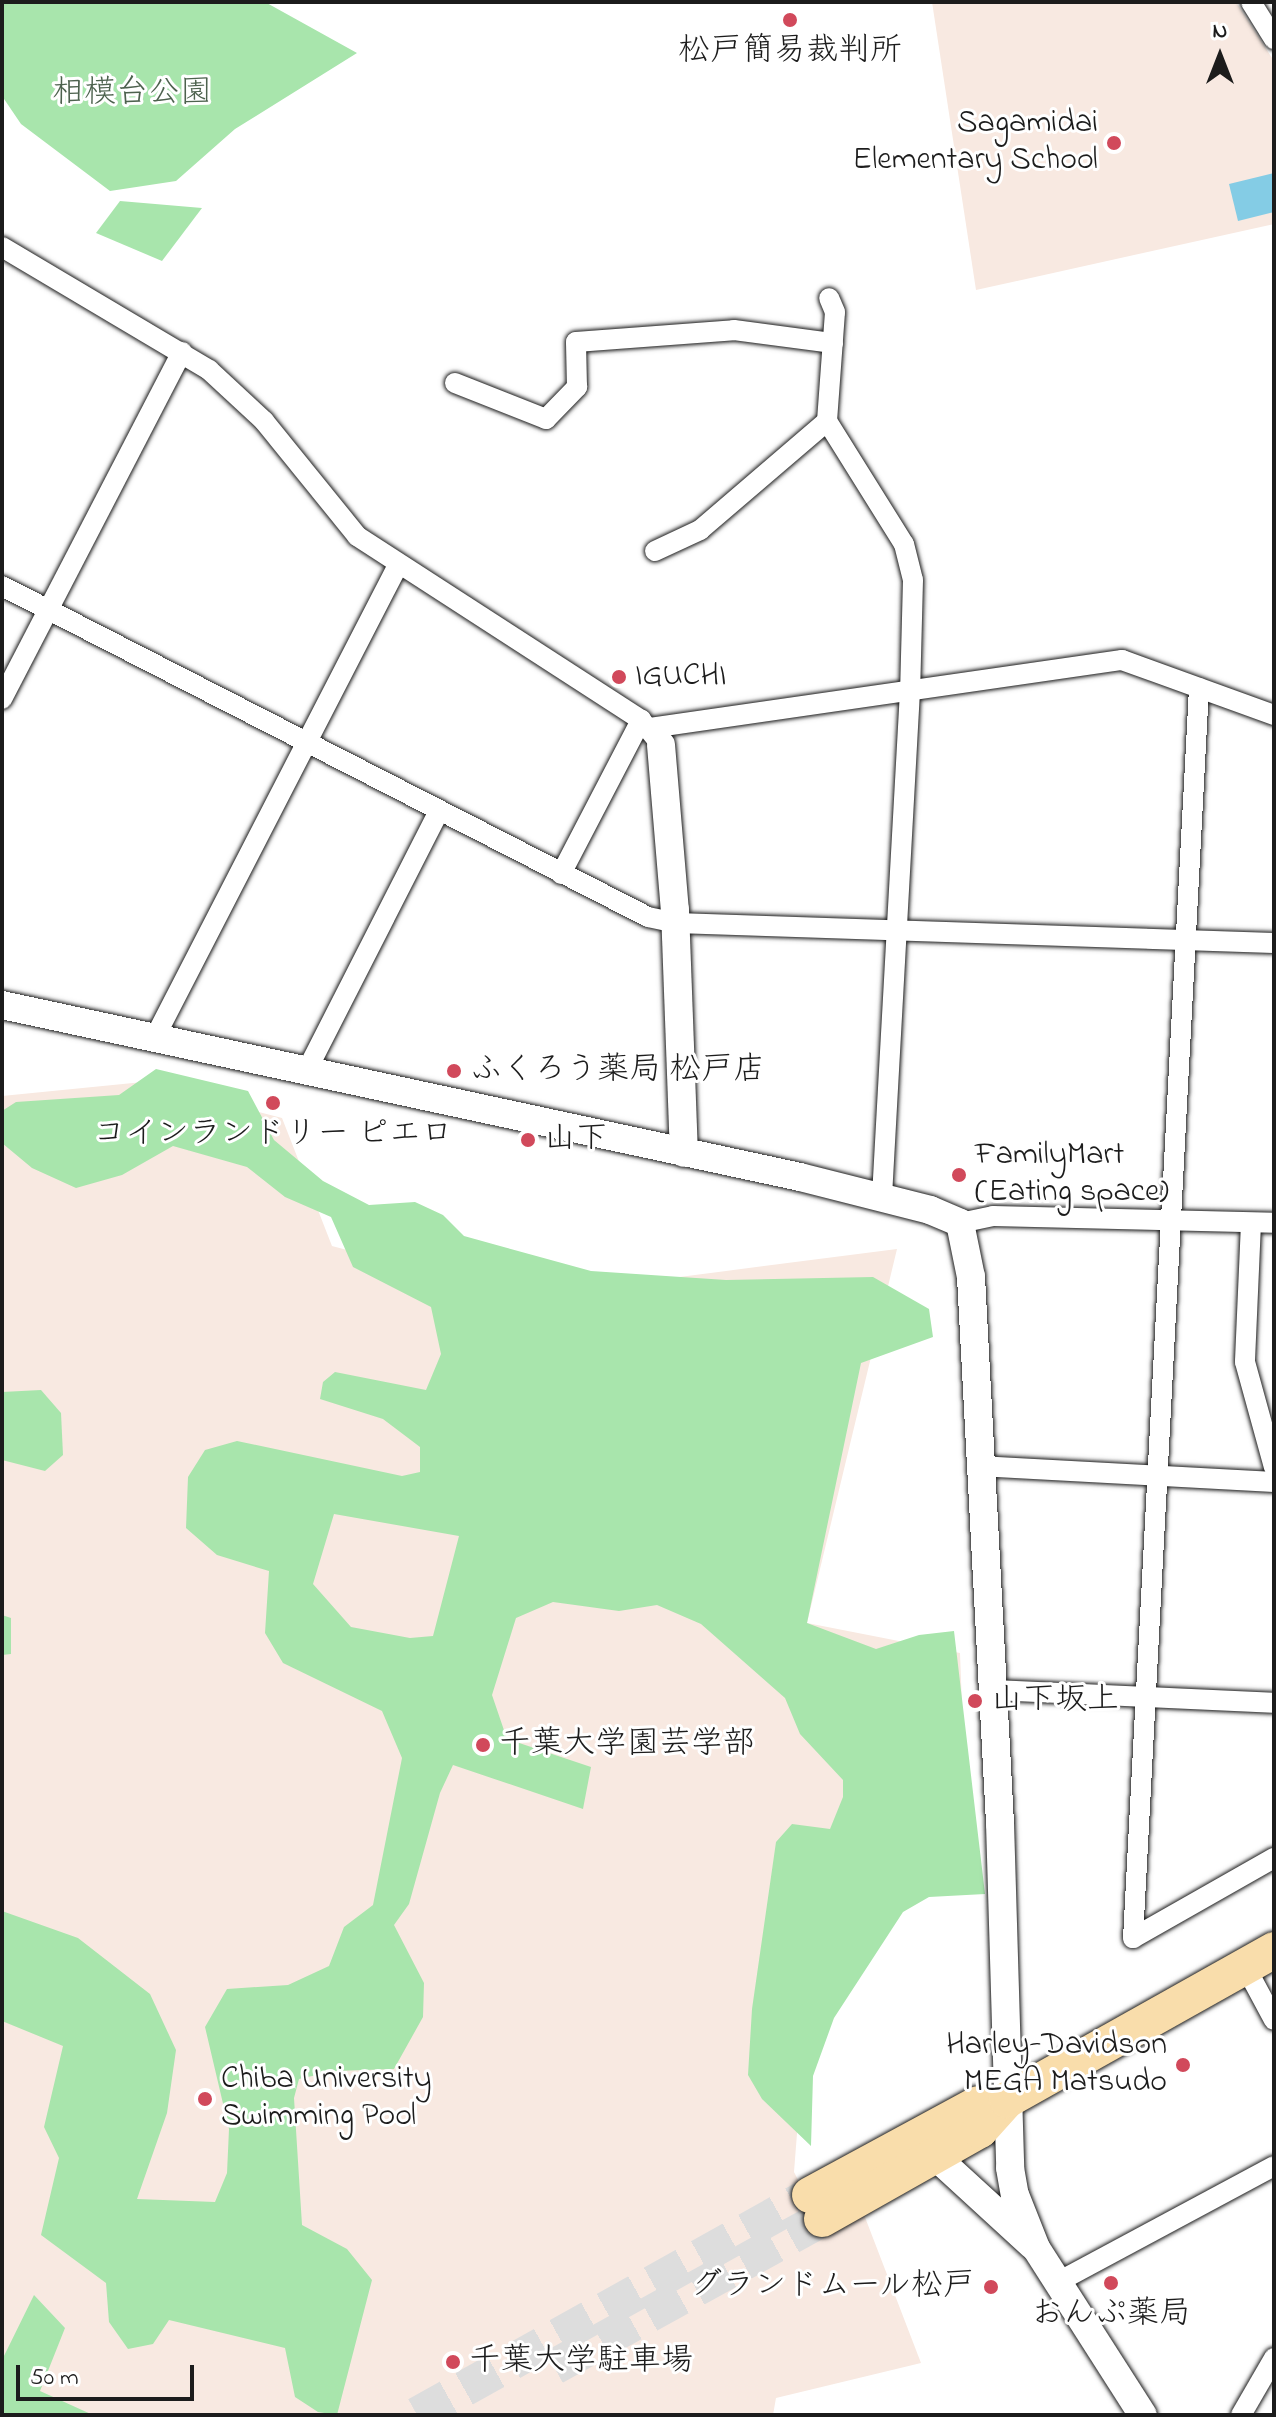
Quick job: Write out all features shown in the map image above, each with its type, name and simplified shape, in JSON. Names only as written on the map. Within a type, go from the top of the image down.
[{"type":"highway","points":[[1007,2100],[973,2105],[816,2207],[935,2156],[980,2130],[1007,2100],[1259,1958]]},
{"type":"street","points":[[1251,2],[1274,39]]},
{"type":"street","points":[[2,247],[51,281],[182,352],[253,410],[357,536],[651,731],[1122,660],[1274,715]]},
{"type":"street","points":[[829,298],[835,312],[827,421],[904,544],[913,580],[910,691],[882,1197]]},
{"type":"street","points":[[455,383],[546,419],[577,387],[576,342],[734,330],[833,343]]},
{"type":"street","points":[[2,699],[182,352]]},
{"type":"street","points":[[655,551],[700,530],[827,421]]},
{"type":"street","points":[[153,1041],[398,565]]},
{"type":"street","points":[[2,586],[648,917],[676,923],[1274,943]]},
{"type":"street","points":[[1199,688],[1133,1938],[1274,1858]]},
{"type":"street","points":[[561,874],[651,731]]},
{"type":"street","points":[[651,731],[676,923],[684,1153]]},
{"type":"street","points":[[305,1074],[439,811]]},
{"type":"street","points":[[2,1005],[153,1041],[882,1197],[960,1223],[993,1216],[1274,1223]]},
{"type":"street","points":[[960,1223],[971,1277],[993,1690],[1007,2100],[1015,2195],[1036,2248],[1056,2283],[1143,2415]]},
{"type":"street","points":[[1251,1223],[1245,1362],[1274,1467]]},
{"type":"street","points":[[979,1466],[1274,1482]]},
{"type":"street","points":[[993,1690],[1274,1703]]},
{"type":"street","points":[[1259,1958],[1274,2020]]},
{"type":"street","points":[[935,2156],[1036,2248]]},
{"type":"street","points":[[1056,2283],[1274,2166]]},
{"type":"street","points":[[1241,2415],[1274,2358]]},
{"type":"shaded area","name":"Sagamidai Elementary School","points":[[932,2],[1236,2],[1274,61],[1274,224],[976,290]]},
{"type":"shaded area","name":"千葉大学園芸学部","points":[[143,1082],[282,1118],[332,1246],[524,1297],[897,1249],[807,1623],[960,1653],[967,1837],[878,1909],[805,2031],[794,2172],[824,2231],[863,2212],[921,2363],[776,2398],[773,2415],[2,2415],[2,1096]]},
{"type":"green space","name":"相模台公園","points":[[2,2],[265,2],[357,53],[235,129],[176,181],[110,191],[21,124],[2,96]]},
{"type":"green space","points":[[120,201],[202,208],[162,261],[96,233]]},
{"type":"green space","points":[[156,1069],[248,1091],[274,1140],[323,1181],[369,1205],[415,1202],[443,1215],[464,1236],[591,1271],[726,1280],[873,1277],[929,1309],[933,1337],[861,1363],[807,1623],[876,1649],[919,1635],[954,1631],[985,1894],[929,1897],[903,1912],[834,2018],[813,2076],[811,2146],[762,2099],[748,2075],[752,2009],[776,1842],[792,1824],[830,1829],[843,1797],[843,1780],[800,1734],[785,1698],[701,1624],[657,1605],[619,1611],[553,1602],[516,1618],[492,1695],[507,1739],[591,1767],[583,1809],[453,1765],[440,1793],[409,1904],[394,1925],[424,1983],[423,2017],[394,2069],[334,2071],[299,2079],[294,2098],[302,2225],[347,2249],[372,2280],[337,2415],[318,2412],[295,2397],[285,2348],[169,2320],[153,2344],[128,2349],[109,2322],[106,2283],[41,2235],[59,2158],[44,2127],[63,2046],[2,2021],[2,1911],[78,1938],[150,1994],[176,2050],[167,2113],[137,2199],[215,2202],[227,2173],[229,2129],[205,2027],[227,1989],[288,1985],[329,1966],[344,1927],[373,1905],[402,1758],[382,1711],[283,1663],[265,1633],[269,1571],[217,1555],[186,1528],[188,1477],[205,1450],[237,1441],[402,1476],[420,1472],[420,1447],[383,1419],[320,1399],[323,1382],[335,1372],[426,1390],[441,1354],[431,1307],[353,1267],[331,1217],[285,1197],[247,1167],[173,1146],[122,1175],[76,1188],[32,1168],[2,1143],[2,1111],[16,1102],[119,1095]],"holes":[[[334,1514],[459,1536],[433,1636],[410,1638],[351,1627],[313,1584]]]},
{"type":"green space","points":[[41,1390],[61,1413],[63,1455],[45,1471],[2,1460],[2,1392]]},
{"type":"green space","points":[[2,1615],[11,1618],[11,1654],[2,1655]]},
{"type":"green space","points":[[34,2295],[65,2328],[40,2391],[93,2415],[2,2415],[2,2360]]},
{"type":"water","points":[[1274,173],[1274,212],[1238,221],[1229,184]]},
{"type":"tunnel","points":[[417,2415],[810,2195]]},
{"type":"tunnel","points":[[554,2367],[822,2219]]},
{"type":"place","name":"松戸簡易裁判所","points":[[790,20]]},
{"type":"place","name":"Sagamidai Elementary School","points":[[1114,143]]},
{"type":"place","name":"IGUCHI","points":[[619,677]]},
{"type":"place","name":"ふくろう薬局 松戸店","points":[[454,1071]]},
{"type":"place","name":"コインランドリー ピエロ","points":[[273,1103]]},
{"type":"place","name":"山下","points":[[528,1140]]},
{"type":"place","name":"FamilyMart (Eating space)","points":[[959,1175]]},
{"type":"place","name":"山下坂上","points":[[975,1701]]},
{"type":"place","name":"千葉大学園芸学部","points":[[483,1745]]},
{"type":"place","name":"Harley-Davidson MEGA Matsudo","points":[[1183,2065]]},
{"type":"place","name":"Chiba University Swimming Pool","points":[[205,2099]]},
{"type":"place","name":"おんぷ薬局","points":[[1111,2283]]},
{"type":"place","name":"グランドムール松戸","points":[[991,2287]]},
{"type":"place","name":"千葉大学駐車場","points":[[453,2362]]}]
